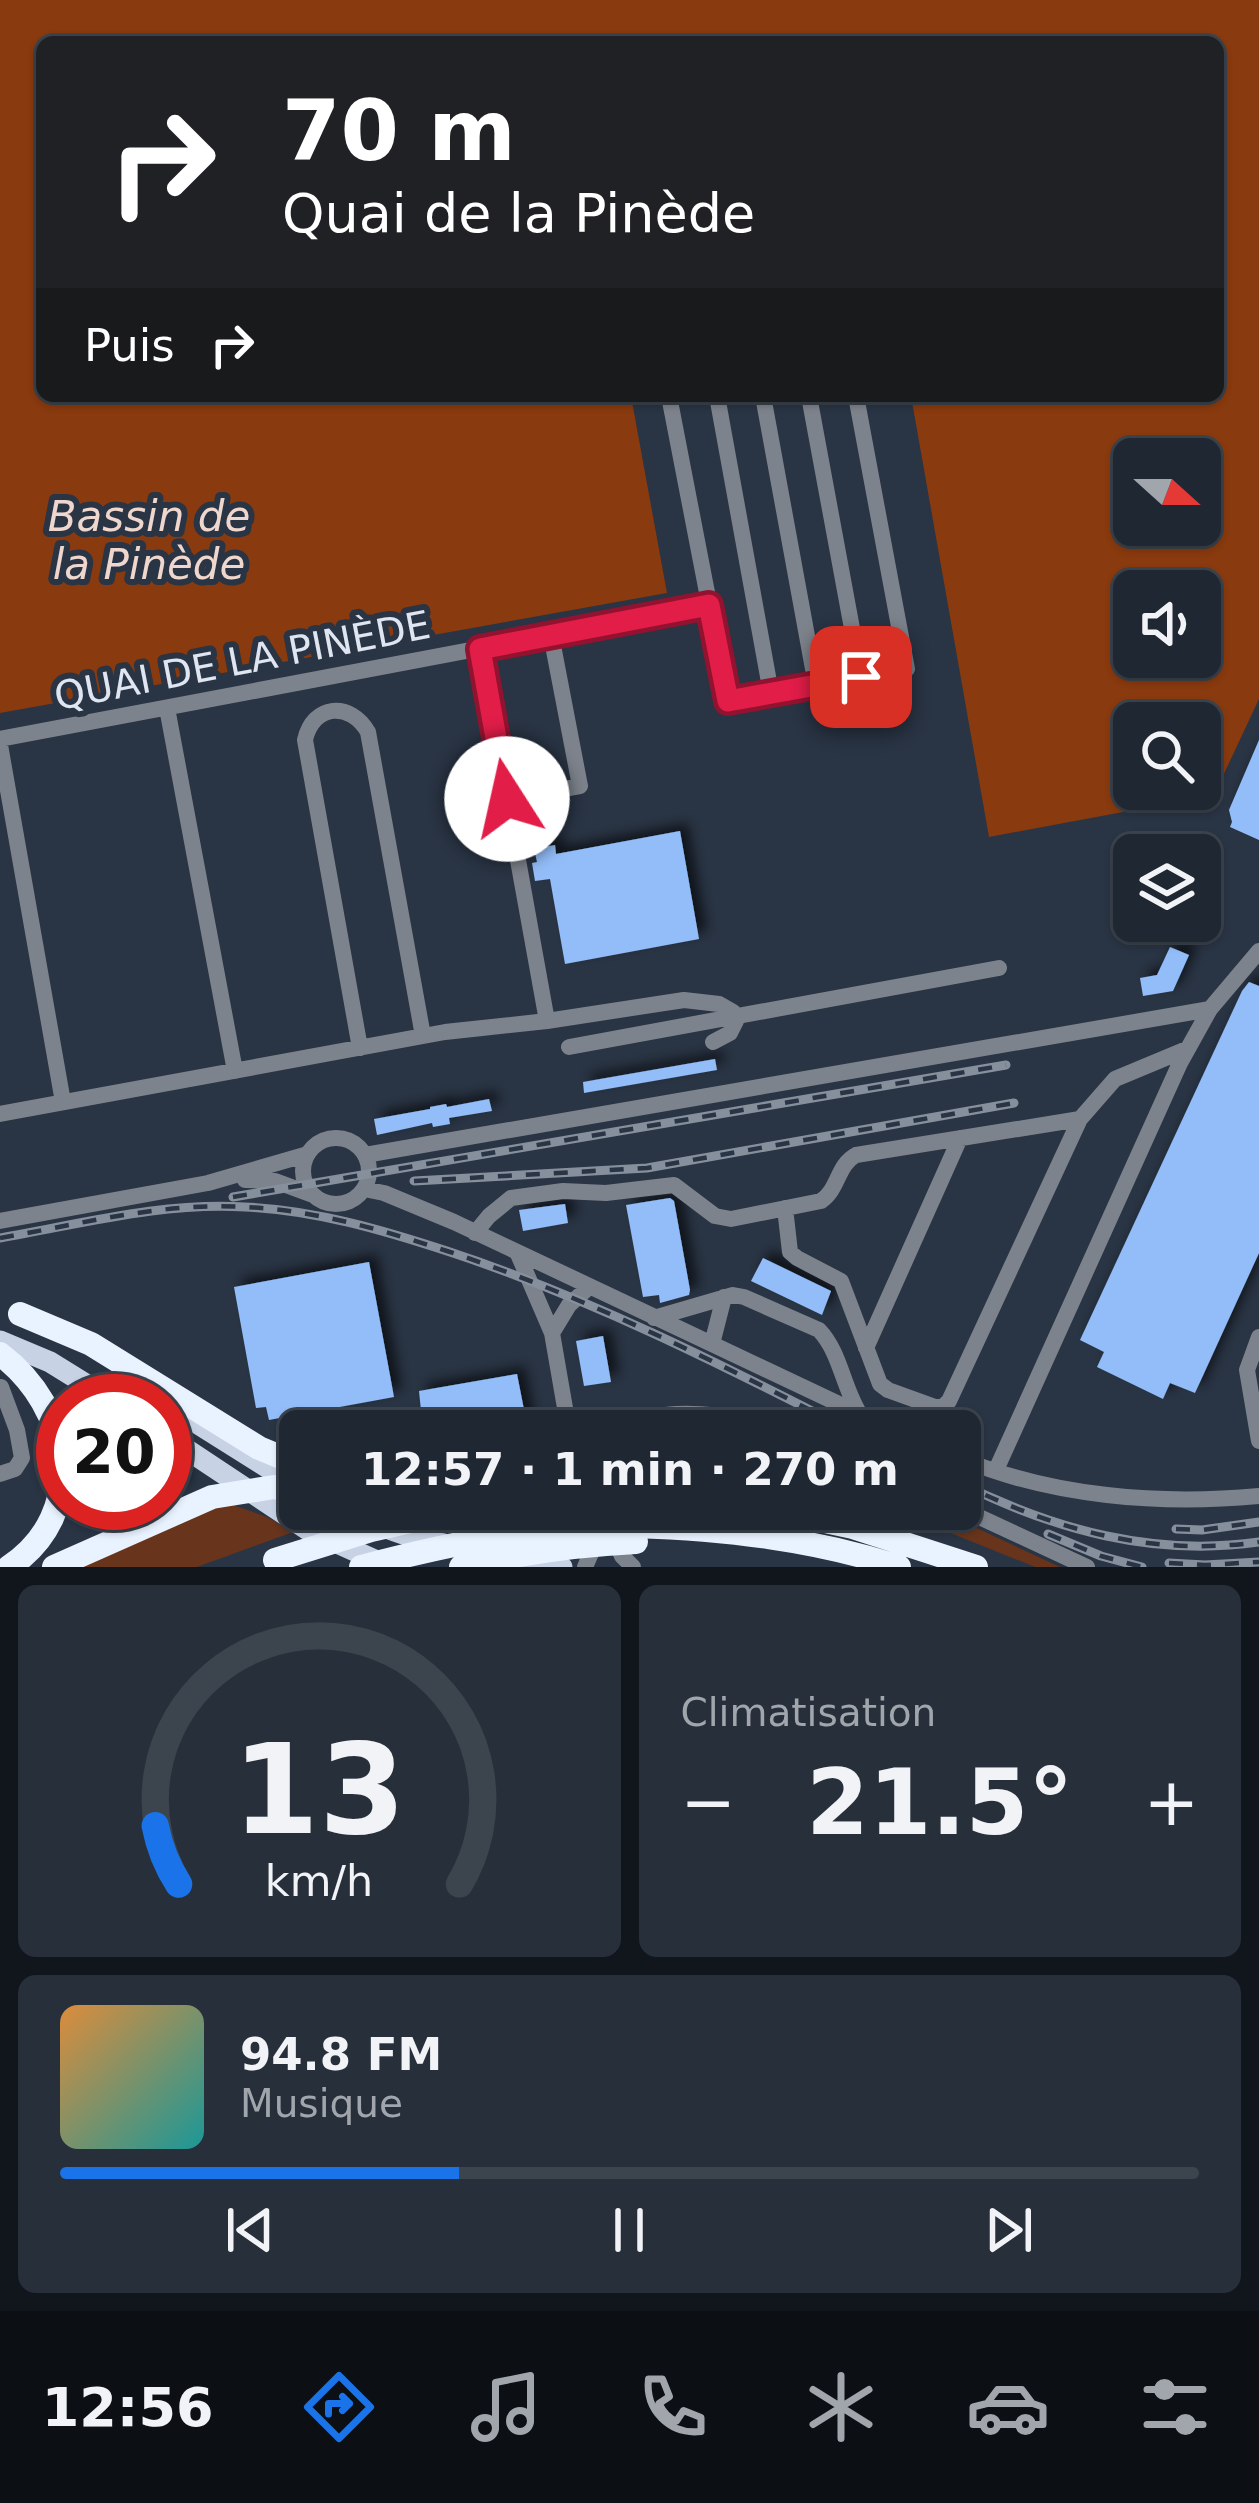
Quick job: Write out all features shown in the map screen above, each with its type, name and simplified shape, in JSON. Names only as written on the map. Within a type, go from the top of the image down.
[{"type":"highway","points":[[10,1311],[91,1344],[279,1456]]},
{"type":"highway","points":[[0,1354],[30,1382],[47,1407],[63,1457],[53,1511],[40,1536],[9,1567]]},
{"type":"highway","points":[[54,1567],[212,1497],[279,1488]]},
{"type":"highway","points":[[361,1567],[512,1533],[587,1526],[635,1545]]},
{"type":"highway","points":[[455,1556],[586,1544],[635,1545],[716,1529],[976,1567]]},
{"type":"highway","points":[[265,1564],[370,1530]]},
{"type":"highway","points":[[846,1530],[901,1554]]},
{"type":"highway","points":[[879,1530],[901,1554]]},
{"type":"main road","points":[[10,1311],[120,1374]]},
{"type":"main road","points":[[0,1341],[69,1374]]},
{"type":"main road","points":[[192,1421],[279,1477]]},
{"type":"main road","points":[[192,1453],[308,1530],[391,1567]]},
{"type":"main road","points":[[389,1530],[455,1556]]},
{"type":"main road","points":[[428,1567],[429,1556],[500,1553],[562,1567]]},
{"type":"street","points":[[670,402],[728,701],[907,668],[857,402]]},
{"type":"street","points":[[718,402],[771,693]]},
{"type":"street","points":[[764,402],[816,685]]},
{"type":"street","points":[[810,402],[861,677]]},
{"type":"street","name":"QUAI DE LA PINÈDE","points":[[0,742],[709,605]]},
{"type":"street","points":[[507,799],[580,786],[551,635]]},
{"type":"street","points":[[480,649],[548,1021]]},
{"type":"street","points":[[167,708],[235,1071]]},
{"type":"street","points":[[360,1048],[305,740],[311,723],[333,711],[354,715],[368,732],[423,1036]]},
{"type":"street","points":[[0,742],[63,1102]]},
{"type":"street","points":[[996,1470],[1187,1048],[1210,1009],[1259,951]]},
{"type":"street","points":[[569,1047],[999,968]]},
{"type":"street","points":[[0,1114],[423,1036],[693,1000],[719,1004],[735,1016],[730,1033],[713,1042]]},
{"type":"street","points":[[365,1155],[1210,1009]]},
{"type":"street","points":[[785,1208],[790,1252],[841,1280],[876,1379],[888,1390],[943,1407],[1080,1119],[1114,1078],[1187,1048]]},
{"type":"street","points":[[476,1233],[511,1198],[563,1191],[606,1193],[674,1185],[722,1219],[785,1208],[827,1197],[844,1164],[856,1155],[1080,1119]]},
{"type":"street","points":[[208,1183],[263,1179],[335,1204],[346,1202],[364,1189],[369,1174],[365,1155],[351,1141],[332,1138],[308,1154],[303,1174],[314,1196]]},
{"type":"street","points":[[866,1348],[960,1138]]},
{"type":"street","points":[[0,1221],[208,1183],[308,1154]]},
{"type":"street","points":[[364,1189],[476,1233],[849,1410]]},
{"type":"street","points":[[518,1254],[552,1333],[565,1410]]},
{"type":"street","points":[[552,1333],[569,1305],[590,1288]]},
{"type":"street","points":[[654,1318],[724,1297],[744,1297],[819,1330],[828,1340],[857,1410]]},
{"type":"street","points":[[712,1344],[724,1297]]},
{"type":"street","points":[[1259,1337],[1247,1370],[1259,1441]]},
{"type":"street","points":[[0,1474],[15,1469],[22,1458],[1,1387]]},
{"type":"street","points":[[981,1465],[1044,1484],[1132,1497],[1259,1496]]},
{"type":"street","points":[[981,1518],[1087,1567]]},
{"type":"street","points":[[500,1553],[554,1540],[560,1530]]},
{"type":"street","points":[[572,1530],[583,1567]]},
{"type":"street","points":[[583,1567],[599,1530]]},
{"type":"street","points":[[611,1530],[622,1556],[635,1545]]},
{"type":"shaded area","points":[[231,1499],[236,1506],[279,1524],[279,1530],[293,1532],[197,1567],[72,1567],[159,1530],[192,1530],[192,1516]]},
{"type":"shaded area","points":[[943,1530],[981,1530],[1060,1567],[1035,1567]]},
{"type":"water","name":"Bassin de la Pinède","points":[[0,0],[1259,0],[1259,699],[1221,780],[1221,702],[1113,702],[1113,810],[1134,810],[989,837],[912,402],[1224,402],[1224,36],[36,36],[36,402],[632,402],[667,593],[0,713]]},
{"type":"building","points":[[1259,740],[1259,840],[1230,827],[1229,810]]},
{"type":"building","points":[[680,831],[699,939],[565,964],[550,879],[535,881],[534,849],[555,845],[556,854]]},
{"type":"building","points":[[1170,947],[1189,955],[1173,991],[1143,996],[1140,978],[1157,975]]},
{"type":"building","points":[[1249,982],[1259,986],[1259,1253],[1195,1393],[1170,1383],[1163,1399],[1097,1367],[1104,1352],[1080,1340]]},
{"type":"building","points":[[715,1059],[717,1070],[584,1093],[583,1082]]},
{"type":"building","points":[[489,1099],[492,1111],[449,1118],[450,1124],[433,1127],[432,1123],[377,1135],[374,1119]]},
{"type":"building","points":[[670,1198],[690,1290],[689,1295],[660,1303],[659,1295],[643,1297],[626,1205]]},
{"type":"building","points":[[565,1204],[568,1223],[523,1231],[519,1210]]},
{"type":"building","points":[[763,1258],[831,1291],[822,1315],[751,1281]]},
{"type":"building","points":[[369,1262],[394,1397],[323,1410],[279,1410],[279,1418],[269,1420],[266,1407],[256,1408],[234,1287]]},
{"type":"building","points":[[603,1336],[611,1382],[584,1386],[576,1341]]},
{"type":"building","points":[[517,1374],[524,1410],[421,1410],[419,1391]]},
{"type":"railway","points":[[233,1197],[1006,1065]]},
{"type":"railway","points":[[414,1181],[647,1168],[1014,1103]]},
{"type":"railway","points":[[0,1238],[122,1215],[214,1206],[297,1212],[349,1222],[553,1290],[809,1410]]},
{"type":"railway","points":[[981,1493],[1105,1536],[1181,1546],[1259,1542]]},
{"type":"railway","points":[[1176,1529],[1259,1522]]},
{"type":"railway","points":[[1048,1534],[1142,1567]]},
{"type":"railway","points":[[1169,1563],[1259,1562]]},
{"type":"route","points":[[507,799],[480,649],[709,605],[728,701],[861,677]]}]
